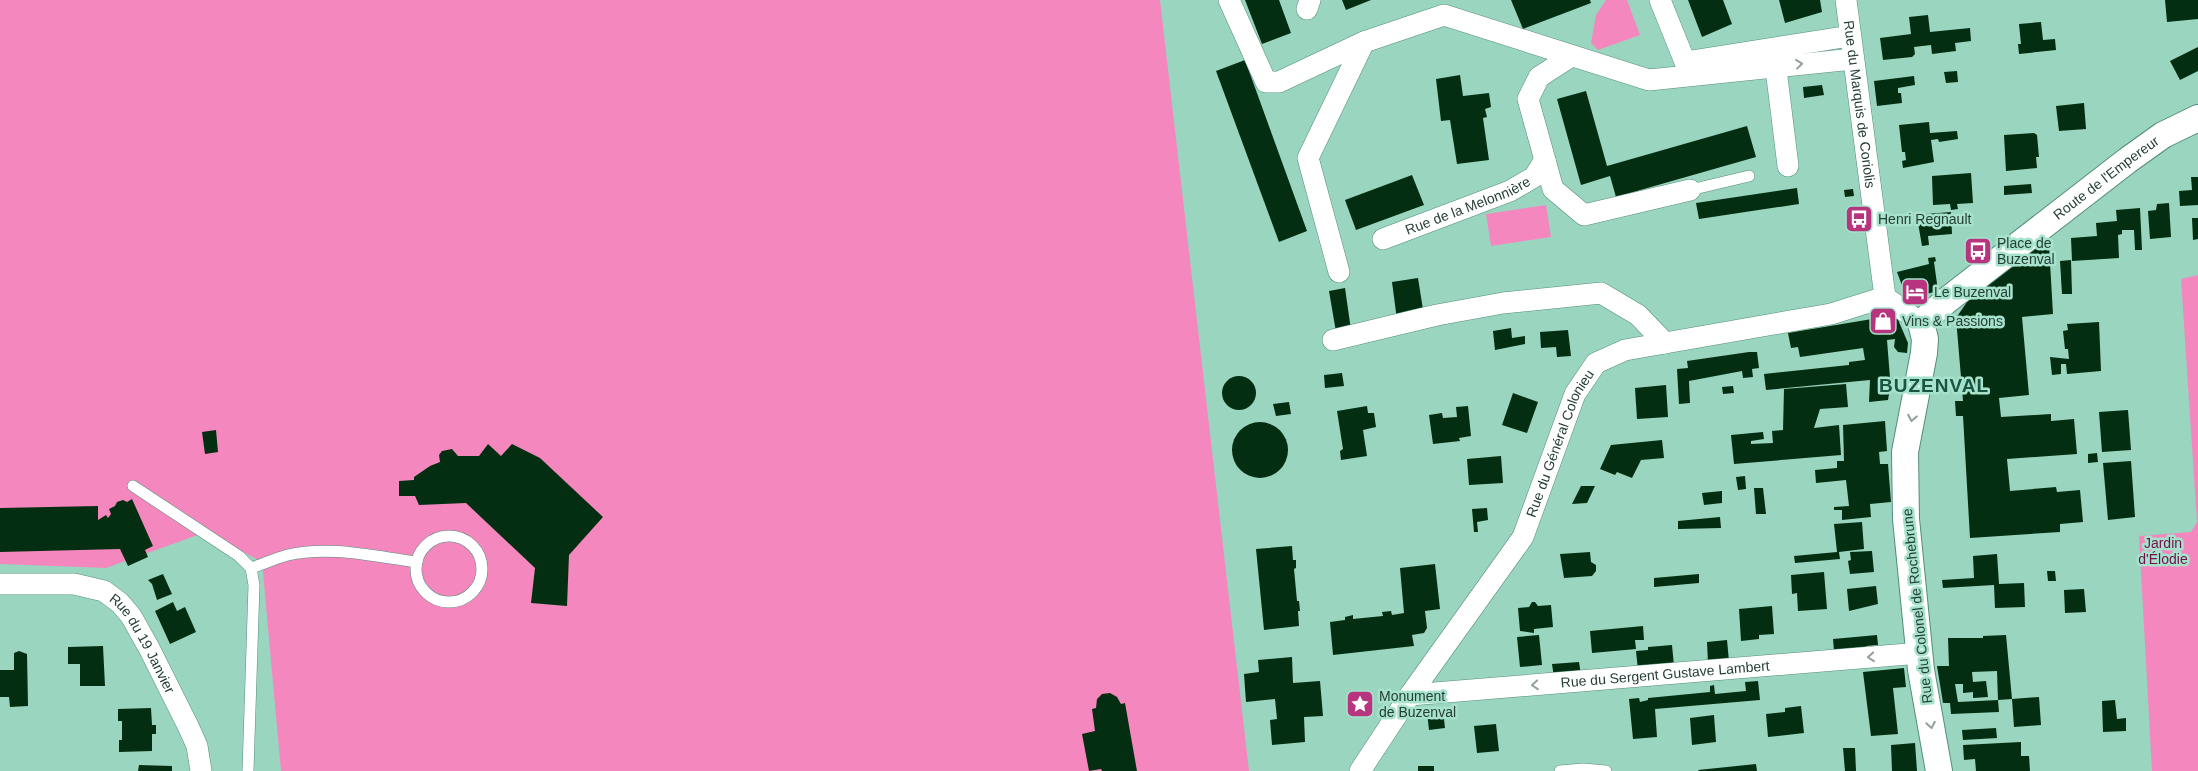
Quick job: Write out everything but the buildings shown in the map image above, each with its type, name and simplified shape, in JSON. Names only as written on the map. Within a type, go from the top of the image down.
[{"type":"street","points":[[1229,0],[1266,82],[1279,82],[1364,42],[1444,15],[1570,57],[1649,80],[1686,69],[1775,57],[1850,36]]},
{"type":"street","points":[[1660,0],[1686,69]]},
{"type":"street","name":"Rue du Marquis de Coriolis","points":[[1846,0],[1885,297]]},
{"type":"street","points":[[1339,272],[1308,158],[1364,42]]},
{"type":"street","name":"Rue de la Melonnière","points":[[1570,57],[1539,77],[1528,99],[1553,189],[1584,215],[1690,190]]},
{"type":"street","points":[[1775,57],[1853,58]]},
{"type":"street","points":[[1775,57],[1788,166]]},
{"type":"street","name":"Route de l'Empereur","points":[[1921,323],[1946,301],[2135,155],[2163,135],[2198,118]]},
{"type":"street","name":"Rue de la Melonnière","points":[[1383,239],[1510,191],[1534,177],[1545,160]]},
{"type":"street","points":[[1333,340],[1438,315],[1503,303],[1601,293],[1638,314],[1665,343]]},
{"type":"street","points":[[1885,297],[1921,323]]},
{"type":"street","name":"Rue du Général Colonieu","points":[[1360,771],[1410,695],[1523,536],[1576,394],[1596,363],[1625,350],[1831,314],[1885,297]]},
{"type":"street","name":"Rue du Colonel de Rochebrune","points":[[1921,323],[1925,339],[1924,353],[1905,452],[1908,555],[1921,670],[1939,771]]},
{"type":"street","name":"Rue du 19 Janvier","points":[[0,584],[74,584],[104,592],[120,603],[131,616],[149,648],[189,728],[197,746],[201,771]]},
{"type":"street","name":"Rue du Sergent Gustave Lambert","points":[[1410,695],[1920,653]]},
{"type":"lane","points":[[1690,190],[1749,176]]},
{"type":"lane","points":[[133,486],[239,556],[251,568],[254,586],[248,771]]},
{"type":"lane","points":[[450,535],[462,538],[472,544],[479,553],[482,575],[472,593],[463,599],[443,601],[429,594],[419,582],[417,562],[421,551],[429,542],[439,537],[450,535]]},
{"type":"lane","points":[[251,568],[287,555],[302,553],[340,553],[417,562]]},
{"type":"lane","points":[[1560,771],[1583,768],[1606,771]]},
{"type":"green space","points":[[0,0],[1160,0],[1249,771],[281,771],[262,562],[206,532],[106,568],[0,564]]},
{"type":"green space","points":[[1606,0],[1627,0],[1640,35],[1598,50],[1591,43],[1596,15]]},
{"type":"green space","points":[[1546,205],[1551,237],[1491,246],[1486,214]]},
{"type":"green space","name":"Jardin d'Élodie","points":[[2198,275],[2198,771],[2152,771],[2139,536],[2191,532],[2197,522],[2181,279]]},
{"type":"place","name":"Henri Regnault","points":[[1859,219]]},
{"type":"place","name":"Place de Buzenval","points":[[1978,251]]},
{"type":"place","name":"Le Buzenval","points":[[1915,292]]},
{"type":"place","name":"Vins & Passions","points":[[1883,321]]},
{"type":"place","name":"Monument de Buzenval","points":[[1360,704]]},
{"type":"district","name":"BUZENVAL","points":[[1934,385]]}]
